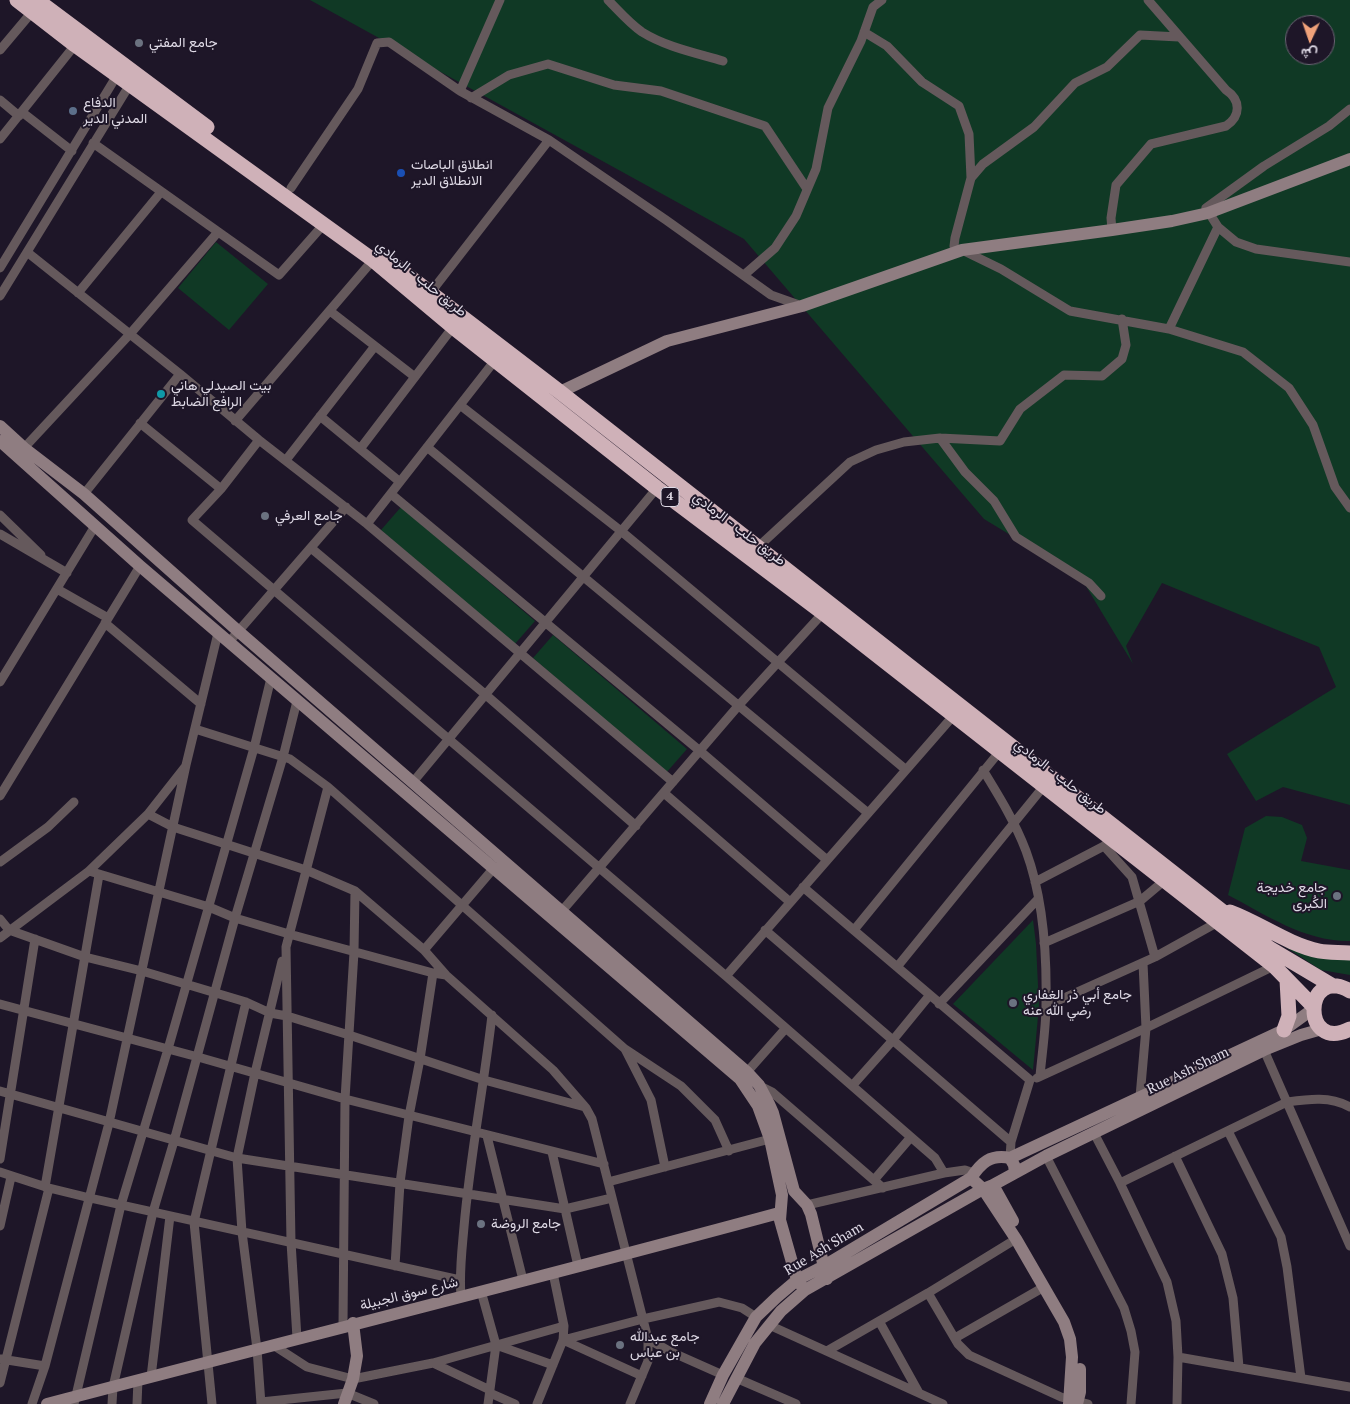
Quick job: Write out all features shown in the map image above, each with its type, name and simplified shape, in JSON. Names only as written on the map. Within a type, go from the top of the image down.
[{"type":"highway","name":"طريق حلب - الرمادي","points":[[17,0],[34,6],[373,260],[453,327],[496,359],[657,488],[823,613],[1000,751],[1044,786],[1108,843],[1269,948],[1333,986]]},
{"type":"highway","name":"طريق حلب - الرمادي","points":[[34,6],[75,45],[127,75],[290,188],[560,392],[758,547],[1218,915],[1274,966],[1313,1007]]},
{"type":"highway","points":[[1218,915],[1249,918],[1294,943],[1319,951],[1350,953]]},
{"type":"highway","points":[[1284,1030],[1289,1016],[1287,980]]},
{"type":"highway","points":[[1313,1007],[1320,993],[1333,986]]},
{"type":"highway","name":"4","points":[[1333,986],[1339,986],[1350,991]]},
{"type":"highway","name":"4","points":[[1313,1007],[1317,1023],[1322,1028]]},
{"type":"highway","points":[[1322,1028],[1329,1032],[1348,1032]]},
{"type":"street","points":[[460,91],[500,0]]},
{"type":"street","points":[[608,0],[644,33],[680,49],[723,61]]},
{"type":"street","points":[[744,275],[775,248],[796,216],[816,169],[828,108],[864,32],[873,7],[882,0]]},
{"type":"street","points":[[1112,230],[1111,218],[1116,185],[1152,144],[1226,126],[1236,118],[1238,111],[1236,99],[1148,0]]},
{"type":"street","points":[[0,50],[34,6]]},
{"type":"street","points":[[864,32],[887,46],[922,82],[959,106],[969,134],[971,178],[954,238],[954,246],[959,251],[1001,269],[1070,311],[1122,319],[1169,330],[1243,352],[1289,388],[1313,425],[1334,487],[1350,508]]},
{"type":"street","points":[[971,178],[983,164],[1034,127],[1076,83],[1106,67],[1140,35],[1179,37]]},
{"type":"street","points":[[290,188],[358,89],[377,43],[389,42],[471,98],[549,140],[771,295],[802,306]]},
{"type":"street","points":[[0,139],[75,45]]},
{"type":"street","points":[[471,98],[509,75],[548,64],[614,85],[661,91],[765,126],[807,189]]},
{"type":"street","points":[[0,296],[94,143],[127,75]]},
{"type":"street","points":[[0,268],[72,151],[127,75]]},
{"type":"street","points":[[0,100],[72,151]]},
{"type":"street","points":[[1350,109],[1329,126],[1264,166],[1206,208],[1218,227],[1236,242],[1256,249],[1350,262]]},
{"type":"street","points":[[430,292],[549,140]]},
{"type":"street","points":[[94,143],[279,275],[324,224]]},
{"type":"street","points":[[560,392],[667,341],[802,306],[959,251],[1172,221],[1208,213],[1350,159]]},
{"type":"street","points":[[78,292],[161,192]]},
{"type":"street","points":[[1169,330],[1218,227]]},
{"type":"street","points":[[24,448],[130,334],[218,232]]},
{"type":"street","points":[[27,252],[180,374],[235,421],[368,524],[673,782]]},
{"type":"street","points":[[235,421],[373,260]]},
{"type":"street","points":[[330,311],[415,377]]},
{"type":"street","points":[[758,547],[850,462],[876,450],[904,442],[940,438],[1000,441],[1020,409],[1064,374],[1102,376],[1122,359],[1126,345],[1122,319]]},
{"type":"street","points":[[360,449],[453,327]]},
{"type":"street","points":[[286,460],[375,346]]},
{"type":"street","points":[[368,524],[496,359]]},
{"type":"street","points":[[84,494],[180,374]]},
{"type":"street","points":[[460,405],[622,531],[906,770]]},
{"type":"street","points":[[320,416],[400,482]]},
{"type":"street","points":[[140,423],[221,489]]},
{"type":"street","points":[[0,426],[24,448],[84,494],[238,631],[747,1072],[759,1085],[773,1113],[794,1191],[812,1214],[825,1273]]},
{"type":"street","points":[[940,438],[965,472],[994,501],[1016,537],[1089,583],[1100,596]]},
{"type":"street","points":[[259,440],[221,489],[192,520],[786,1028],[935,1158],[944,1173]]},
{"type":"street","points":[[0,441],[140,566],[740,1079],[758,1106],[770,1139],[782,1195],[780,1208],[797,1280],[806,1290]]},
{"type":"street","points":[[428,447],[868,813]]},
{"type":"street","points":[[413,782],[657,488]]},
{"type":"street","points":[[391,494],[700,751],[827,860]]},
{"type":"street","points":[[229,642],[346,507]]},
{"type":"street","points":[[0,515],[18,530],[47,561]]},
{"type":"street","points":[[0,682],[95,526]]},
{"type":"street","points":[[0,534],[67,573]]},
{"type":"street","points":[[311,548],[486,694],[636,826]]},
{"type":"street","points":[[0,796],[140,566]]},
{"type":"street","points":[[57,589],[107,621],[201,704]]},
{"type":"street","points":[[562,912],[739,705],[823,613]]},
{"type":"street","points":[[32,1404],[45,1366],[109,1123],[186,765],[218,633]]},
{"type":"street","points":[[74,1400],[121,1205],[144,1133],[209,907],[254,748],[271,678]]},
{"type":"street","points":[[112,1404],[113,1387],[153,1212],[198,1057],[235,918],[283,757],[297,700]]},
{"type":"street","points":[[726,976],[954,715]]},
{"type":"street","points":[[195,729],[290,759],[328,786],[625,1049],[681,1086],[715,1120],[729,1151]]},
{"type":"street","points":[[854,930],[1000,751]]},
{"type":"street","points":[[0,938],[89,871],[148,814],[186,765]]},
{"type":"street","points":[[983,770],[1014,823],[1027,852],[1038,899],[1044,943],[1046,1006],[1040,1076]]},
{"type":"street","points":[[328,786],[289,934],[255,1073],[237,1158],[242,1232],[257,1349],[261,1403],[346,1399],[374,1404]]},
{"type":"street","points":[[896,967],[1044,786]]},
{"type":"street","points":[[664,793],[790,902]]},
{"type":"street","points":[[0,862],[48,827],[74,802]]},
{"type":"street","points":[[148,814],[173,827],[306,870],[355,892],[424,950],[446,975],[553,1070],[586,1108],[592,1119],[648,1340],[648,1361],[630,1404]]},
{"type":"street","points":[[1034,882],[1108,843],[1132,877],[1155,957]]},
{"type":"street","points":[[424,950],[493,869]]},
{"type":"street","points":[[89,871],[209,907],[235,918],[289,934],[433,974],[446,975]]},
{"type":"street","points":[[0,1383],[3,1360],[47,1188],[99,875]]},
{"type":"street","points":[[1044,943],[1140,901],[1165,880]]},
{"type":"street","points":[[803,887],[1030,1080]]},
{"type":"street","points":[[346,1399],[353,1379],[357,1356],[348,1325],[343,1255],[345,1099],[354,952],[355,892]]},
{"type":"street","points":[[939,1004],[1038,899]]},
{"type":"street","points":[[1046,1006],[1155,957],[1218,915]]},
{"type":"street","points":[[0,919],[9,930],[85,957],[216,992],[246,1002],[270,1013],[287,1016],[348,1035],[484,1080],[586,1108]]},
{"type":"street","points":[[766,930],[1011,1142]]},
{"type":"street","points":[[0,1159],[35,939]]},
{"type":"street","points":[[286,947],[291,1242],[297,1338]]},
{"type":"street","points":[[1140,1098],[1146,1028],[1143,963]]},
{"type":"street","points":[[1030,1080],[1146,1028],[1274,966]]},
{"type":"street","points":[[395,1266],[400,1183],[409,1116],[433,974]]},
{"type":"street","points":[[852,1086],[930,996]]},
{"type":"street","points":[[212,1404],[194,1222],[246,1002]]},
{"type":"street","points":[[0,1004],[409,1116],[604,1164]]},
{"type":"street","name":"Rue Ash'Sham","points":[[710,1404],[781,1311],[825,1273],[973,1176],[978,1167],[985,1162],[996,1157],[1010,1158],[1284,1030],[1313,1007]]},
{"type":"street","points":[[462,1296],[460,1280],[467,1192],[492,1016]]},
{"type":"street","points":[[747,1072],[786,1028]]},
{"type":"street","name":"Rue Ash'Sham","points":[[723,1404],[730,1376],[756,1317],[797,1280],[825,1273],[1046,1156],[1264,1050],[1322,1028]]},
{"type":"street","points":[[625,1049],[651,1100],[665,1167]]},
{"type":"street","points":[[1264,1050],[1350,1246]]},
{"type":"street","points":[[1015,1173],[1014,1165],[1010,1158],[1011,1142],[1030,1080]]},
{"type":"street","points":[[759,1085],[772,1092],[882,1188]]},
{"type":"street","points":[[0,1091],[174,1142],[237,1158],[467,1192],[565,1209],[612,1198]]},
{"type":"street","points":[[1120,1183],[1287,1102],[1313,1098],[1341,1102],[1350,1107]]},
{"type":"street","points":[[1228,1131],[1281,1237],[1287,1267],[1301,1378]]},
{"type":"street","points":[[1094,1133],[1167,1282],[1176,1321],[1178,1357],[1177,1404]]},
{"type":"street","points":[[487,1136],[523,1280]]},
{"type":"street","points":[[874,1180],[911,1137]]},
{"type":"street","points":[[608,1182],[770,1139]]},
{"type":"street","points":[[552,1152],[578,1266]]},
{"type":"street","points":[[1046,1156],[1124,1308],[1135,1352],[1131,1404]]},
{"type":"street","points":[[1175,1156],[1222,1254],[1234,1298],[1238,1367]]},
{"type":"street","points":[[803,1202],[882,1188],[944,1173],[965,1170],[973,1176],[978,1186],[988,1187]]},
{"type":"street","points":[[0,1172],[47,1188],[460,1280]]},
{"type":"street","points":[[0,1226],[11,1177]]},
{"type":"street","points":[[988,1187],[1016,1239],[1061,1314],[1070,1339],[1076,1403]]},
{"type":"street","points":[[988,1187],[1071,1321],[1079,1352],[1080,1378],[1076,1403]]},
{"type":"street","name":"شارع سوق الجبيلة","points":[[47,1404],[74,1400],[138,1380],[626,1254],[803,1202]]},
{"type":"street","points":[[151,1377],[170,1216]]},
{"type":"street","points":[[827,1352],[1016,1239]]},
{"type":"street","points":[[537,1404],[563,1340],[564,1326],[553,1273]]},
{"type":"street","points":[[954,1338],[1044,1287]]},
{"type":"street","points":[[481,1291],[496,1345],[488,1404]]},
{"type":"street","points":[[928,1293],[954,1338],[969,1355],[1076,1403]]},
{"type":"street","points":[[563,1340],[719,1302],[742,1308],[756,1317]]},
{"type":"street","points":[[879,1321],[919,1394]]},
{"type":"street","points":[[769,1325],[943,1404]]},
{"type":"street","points":[[273,1345],[307,1367],[353,1379],[433,1363],[564,1326]]},
{"type":"street","points":[[563,1340],[642,1376]]},
{"type":"street","points":[[648,1340],[669,1351],[796,1404]]},
{"type":"street","points":[[496,1345],[553,1365]]},
{"type":"street","points":[[1178,1357],[1350,1387]]},
{"type":"street","points":[[3,1360],[45,1366]]},
{"type":"street","points":[[433,1363],[515,1404]]},
{"type":"street","points":[[137,1404],[138,1380]]},
{"type":"green space","points":[[310,0],[1350,0],[1350,805],[1283,787],[1256,801],[1227,754],[1336,687],[1319,647],[1162,583],[1126,646],[1133,664],[1081,578],[984,519],[744,239]]},
{"type":"green space","points":[[216,242],[268,284],[229,330],[178,288]]},
{"type":"green space","points":[[401,507],[535,621],[514,645],[381,530]]},
{"type":"green space","points":[[553,635],[687,749],[666,773],[533,658]]},
{"type":"green space","points":[[1266,816],[1282,817],[1302,825],[1307,838],[1301,861],[1350,870],[1350,941],[1318,937],[1302,932],[1272,919],[1228,895],[1245,828]]},
{"type":"green space","points":[[1033,920],[1039,1006],[1033,1070],[953,1004]]},
{"type":"green space","points":[[1250,924],[1350,958],[1350,975],[1321,970]]},
{"type":"place","name":"جامع المفتي","points":[[139,43]]},
{"type":"place","name":"الدفاع المدني الدير","points":[[73,111]]},
{"type":"place","name":"انطلاق الباصات الانطلاق الدير","points":[[401,173]]},
{"type":"place","name":"بيت الصيدلي هاني الرافع الضابط","points":[[161,394]]},
{"type":"place","name":"جامع العرفي","points":[[265,516]]},
{"type":"place","name":"جامع خديجة الكُبرى","points":[[1337,896]]},
{"type":"place","name":"جامع أبي ذر الغفاري رضي الله عنه","points":[[1013,1003]]},
{"type":"place","name":"جامع الروضة","points":[[481,1224]]},
{"type":"place","name":"جامع عبدالله بن عباس","points":[[620,1345]]}]
